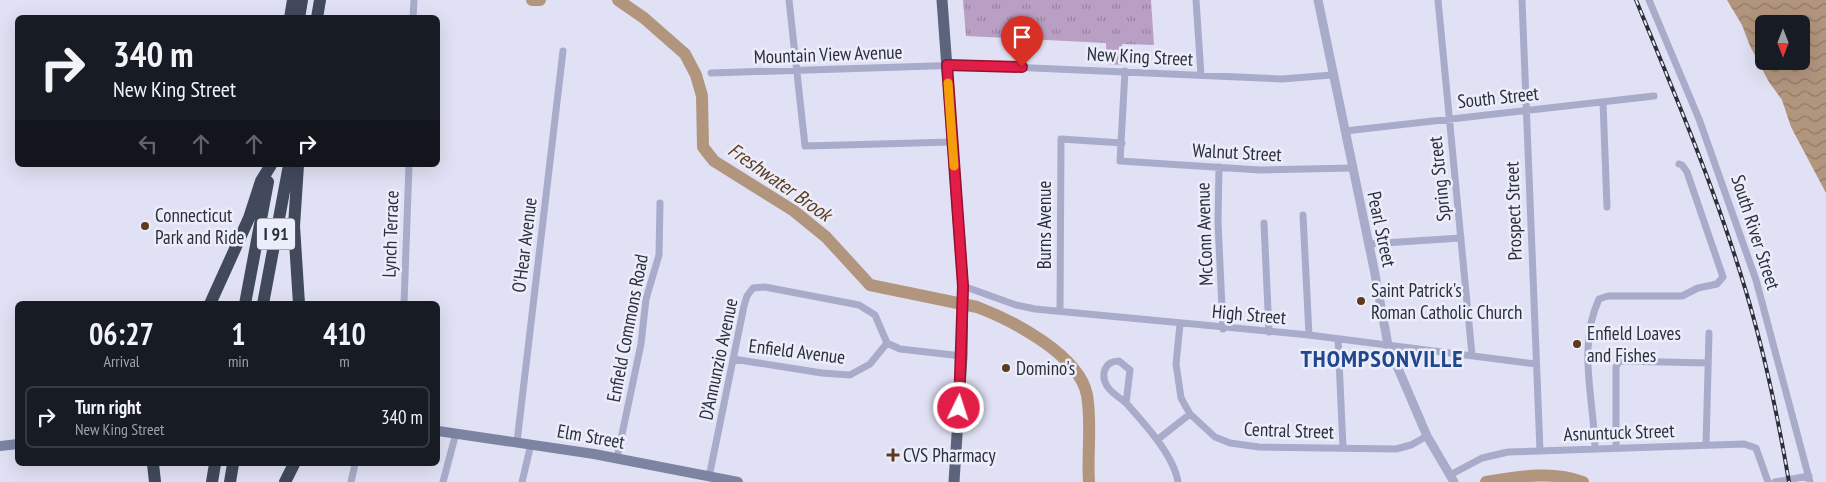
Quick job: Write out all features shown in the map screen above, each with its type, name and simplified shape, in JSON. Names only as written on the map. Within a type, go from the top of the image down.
[{"type":"highway","points":[[290,15],[292,0]]},
{"type":"highway","points":[[300,15],[302,0]]},
{"type":"highway","points":[[318,15],[320,0]]},
{"type":"highway","points":[[211,301],[248,218],[261,181],[270,167]]},
{"type":"highway","name":"I 91","points":[[246,301],[271,167]]},
{"type":"highway","name":"I 91","points":[[264,301],[289,167]]},
{"type":"highway","points":[[298,167],[294,217],[299,301]]},
{"type":"highway","points":[[153,466],[155,482]]},
{"type":"highway","points":[[212,482],[215,466]]},
{"type":"highway","points":[[230,482],[233,466]]},
{"type":"highway","points":[[285,482],[293,466]]},
{"type":"main road","points":[[942,0],[963,292],[962,356],[954,482]]},
{"type":"main road","name":"Elm Street","points":[[440,431],[617,458],[738,482]]},
{"type":"main road","points":[[0,446],[15,444]]},
{"type":"street","points":[[413,15],[414,0]]},
{"type":"street","points":[[789,0],[802,140],[805,146],[953,142]]},
{"type":"street","points":[[1196,0],[1201,75]]},
{"type":"street","name":"Pearl Street","points":[[1318,0],[1388,345],[1427,436],[1451,478]]},
{"type":"street","name":"Spring Street","points":[[1438,0],[1472,355]]},
{"type":"street","name":"Prospect Street","points":[[1522,0],[1535,364],[1540,451]]},
{"type":"street","name":"South River Street","points":[[1649,0],[1699,119],[1753,272],[1809,479]]},
{"type":"street","name":"O'Hear Avenue","points":[[517,442],[563,51]]},
{"type":"street","name":"Mountain View Avenue","points":[[711,73],[947,65]]},
{"type":"street","name":"New King Street","points":[[947,65],[1282,79],[1332,75]]},
{"type":"street","points":[[1122,143],[1125,71]]},
{"type":"street","name":"South Street","points":[[1345,131],[1654,96]]},
{"type":"street","points":[[1603,102],[1607,207]]},
{"type":"street","name":"Burns Avenue","points":[[1060,312],[1061,139],[1122,143]]},
{"type":"street","name":"Walnut Street","points":[[1122,143],[1120,161],[1281,171],[1353,168]]},
{"type":"street","points":[[1595,449],[1587,351],[1589,332],[1599,299],[1608,296],[1682,296],[1698,288],[1717,284],[1722,277],[1687,172],[1679,164]]},
{"type":"street","name":"Lynch Terrace","points":[[404,301],[409,167]]},
{"type":"street","name":"McConn Avenue","points":[[1219,167],[1218,222],[1223,329]]},
{"type":"street","name":"Enfield Commons Road","points":[[617,458],[641,344],[646,299],[659,255],[660,202]]},
{"type":"street","points":[[1303,215],[1309,335]]},
{"type":"street","points":[[1264,223],[1269,332]]},
{"type":"street","points":[[1368,244],[1461,238]]},
{"type":"street","name":"D'Annunzio Avenue","points":[[710,477],[747,296],[753,288],[758,287],[834,298],[858,305],[875,315],[887,344]]},
{"type":"street","name":"High Street","points":[[963,292],[1016,306],[1060,312],[1223,329],[1309,335],[1535,364]]},
{"type":"street","name":"Central Street","points":[[1180,324],[1177,377],[1181,398],[1190,414],[1207,431],[1230,443],[1259,447],[1396,449],[1427,436]]},
{"type":"street","points":[[1706,445],[1709,333]]},
{"type":"street","points":[[1338,339],[1343,448]]},
{"type":"street","points":[[887,344],[900,349],[962,356]]},
{"type":"street","name":"Enfield Avenue","points":[[733,359],[822,374],[850,375],[870,364],[887,344]]},
{"type":"street","points":[[1126,403],[1130,370],[1123,363],[1113,361],[1104,370],[1105,381],[1112,392],[1126,403],[1157,440],[1174,466],[1178,482]]},
{"type":"street","points":[[1616,448],[1616,367],[1619,361],[1708,363]]},
{"type":"street","points":[[1157,440],[1190,414]]},
{"type":"street","points":[[443,482],[456,433]]},
{"type":"street","points":[[522,482],[531,444]]},
{"type":"street","name":"Asnuntuck Street","points":[[1451,478],[1472,463],[1492,456],[1540,451],[1706,445],[1754,446],[1758,452],[1768,482]]},
{"type":"street","points":[[351,482],[355,466]]},
{"type":"street","points":[[1775,482],[1809,479]]},
{"type":"green space","points":[[963,0],[1151,0],[1154,45],[1122,44],[1122,65],[1107,64],[1106,43],[966,36]]},
{"type":"water","points":[[1727,0],[1826,0],[1826,193],[1791,127],[1782,100],[1763,70],[1810,70],[1810,15],[1755,15],[1755,55],[1742,25]]},
{"type":"waterway","name":"Freshwater Brook","points":[[532,0],[540,0]]},
{"type":"waterway","name":"Freshwater Brook","points":[[618,0],[644,18],[685,54],[696,75],[702,96],[703,147],[714,161],[794,211],[826,237],[870,285],[977,307],[1007,320],[1042,340],[1071,366],[1081,380],[1087,395],[1089,482]]},
{"type":"waterway","name":"Freshwater Brook","points":[[1486,482],[1547,475],[1571,478],[1583,482]]},
{"type":"railway","points":[[1636,0],[1678,101],[1729,237],[1755,324],[1768,376],[1789,482]]},
{"type":"slow traffic","points":[[948,83],[954,166]]},
{"type":"place","name":"Connecticut Park and Ride","points":[[145,226]]},
{"type":"place","name":"Saint Patrick's Roman Catholic Church","points":[[1361,301]]},
{"type":"place","name":"Enfield Loaves and Fishes","points":[[1577,344]]},
{"type":"place","name":"Domino's","points":[[1006,368]]},
{"type":"place","name":"CVS Pharmacy","points":[[893,455]]},
{"type":"district","name":"THOMPSONVILLE","points":[[1382,359]]},
{"type":"route","points":[[959,408],[963,286],[947,65],[1022,67]]}]
